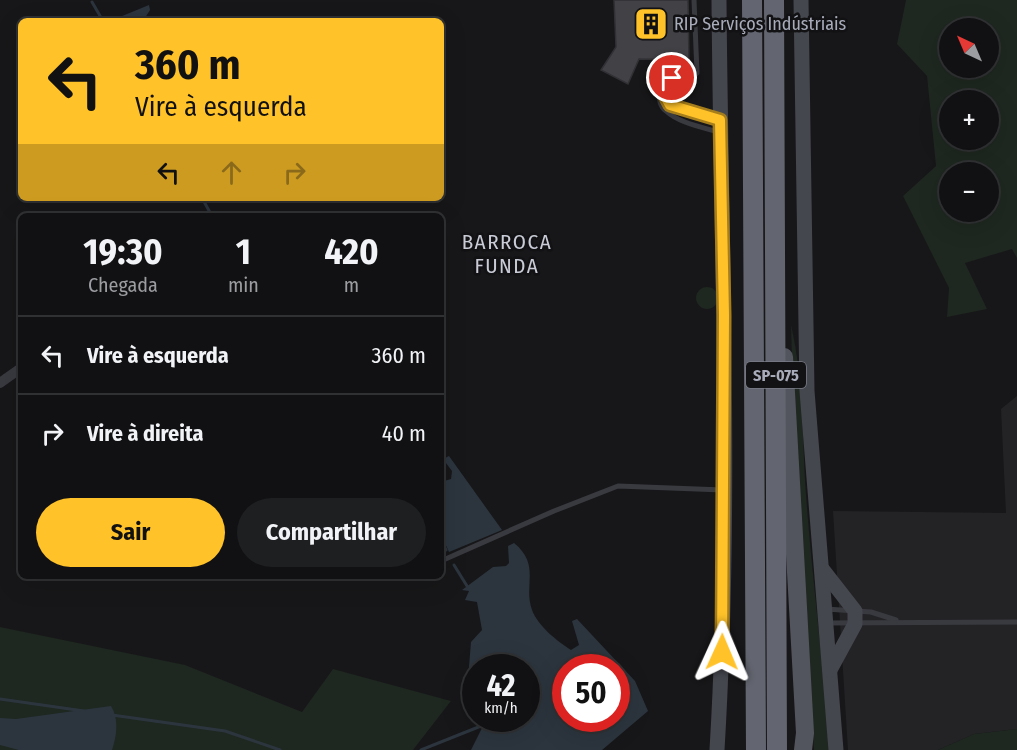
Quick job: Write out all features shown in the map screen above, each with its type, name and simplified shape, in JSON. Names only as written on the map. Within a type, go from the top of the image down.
[{"type":"highway","name":"SP-075","points":[[752,0],[756,750]]},
{"type":"highway","name":"SP-075","points":[[774,0],[777,750]]},
{"type":"highway","points":[[745,750],[746,715],[755,667]]},
{"type":"main road","points":[[717,750],[722,672],[724,490],[719,0]]},
{"type":"main road","points":[[801,0],[807,391],[836,750]]},
{"type":"main road","points":[[776,293],[783,328],[805,744]]},
{"type":"main road","points":[[823,570],[855,618],[830,670]]},
{"type":"street","points":[[0,383],[18,370]]},
{"type":"lane","points":[[694,0],[697,73],[692,78],[667,81],[659,90],[660,105],[664,111],[675,117],[720,126]]},
{"type":"lane","points":[[676,79],[668,83],[666,89],[665,96],[670,105],[720,126]]},
{"type":"lane","points":[[444,560],[554,511],[618,486],[724,490]]},
{"type":"lane","points":[[826,616],[855,618],[871,612],[898,621]]},
{"type":"lane","points":[[826,616],[898,621],[1017,622]]},
{"type":"shaded area","points":[[906,0],[1017,0],[1017,258],[1012,249],[965,263],[987,309],[947,317],[949,288],[903,196],[936,166],[927,76],[897,44]]},
{"type":"shaded area","points":[[149,5],[150,10],[145,18],[117,18]]},
{"type":"shaded area","points":[[707,287],[717,294],[718,298],[711,308],[707,309],[697,302],[696,298],[703,288]]},
{"type":"shaded area","points":[[791,325],[800,388],[806,494],[829,750],[814,750],[794,433]]},
{"type":"shaded area","points":[[1017,396],[1017,729],[974,734],[938,750],[848,750],[833,511],[1006,513],[1001,409]]},
{"type":"shaded area","points":[[449,456],[502,530],[449,552],[444,541],[444,481],[451,479],[452,471],[444,458]]},
{"type":"shaded area","points":[[514,543],[527,559],[532,610],[543,627],[554,638],[571,650],[579,645],[572,621],[577,619],[610,654],[552,654],[552,732],[623,732],[602,750],[471,750],[480,732],[540,732],[540,654],[470,654],[471,642],[482,630],[477,602],[465,600],[469,591],[462,590],[493,567],[506,566],[509,563],[508,546]]},
{"type":"shaded area","points":[[0,627],[185,665],[302,712],[333,669],[451,701],[413,750],[0,750]]},
{"type":"shaded area","points":[[630,676],[635,681],[648,711],[630,726]]},
{"type":"shaded area","points":[[111,706],[116,727],[112,750],[19,750],[0,745],[0,718],[16,719]]},
{"type":"shaded area","points":[[1017,729],[1017,750],[938,750],[974,734]]},
{"type":"building","name":"RIP Serviços Indústriais","points":[[614,0],[688,0],[689,60],[639,59],[628,84],[601,70],[616,47]]},
{"type":"waterway","points":[[92,2],[101,18]]},
{"type":"waterway","points":[[204,201],[210,213]]},
{"type":"waterway","points":[[444,546],[446,550]]},
{"type":"waterway","points":[[454,565],[467,586]]},
{"type":"waterway","points":[[0,699],[84,711]]},
{"type":"waterway","points":[[112,715],[225,731],[280,750]]},
{"type":"waterway","points":[[421,750],[466,732]]},
{"type":"place","name":"RIP Serviços Indústriais","points":[[651,24]]},
{"type":"district","name":"BARROCA FUNDA","points":[[507,254]]},
{"type":"route","points":[[672,78],[676,79],[668,83],[665,96],[670,105],[678,110],[720,120],[724,279],[722,652]]}]
